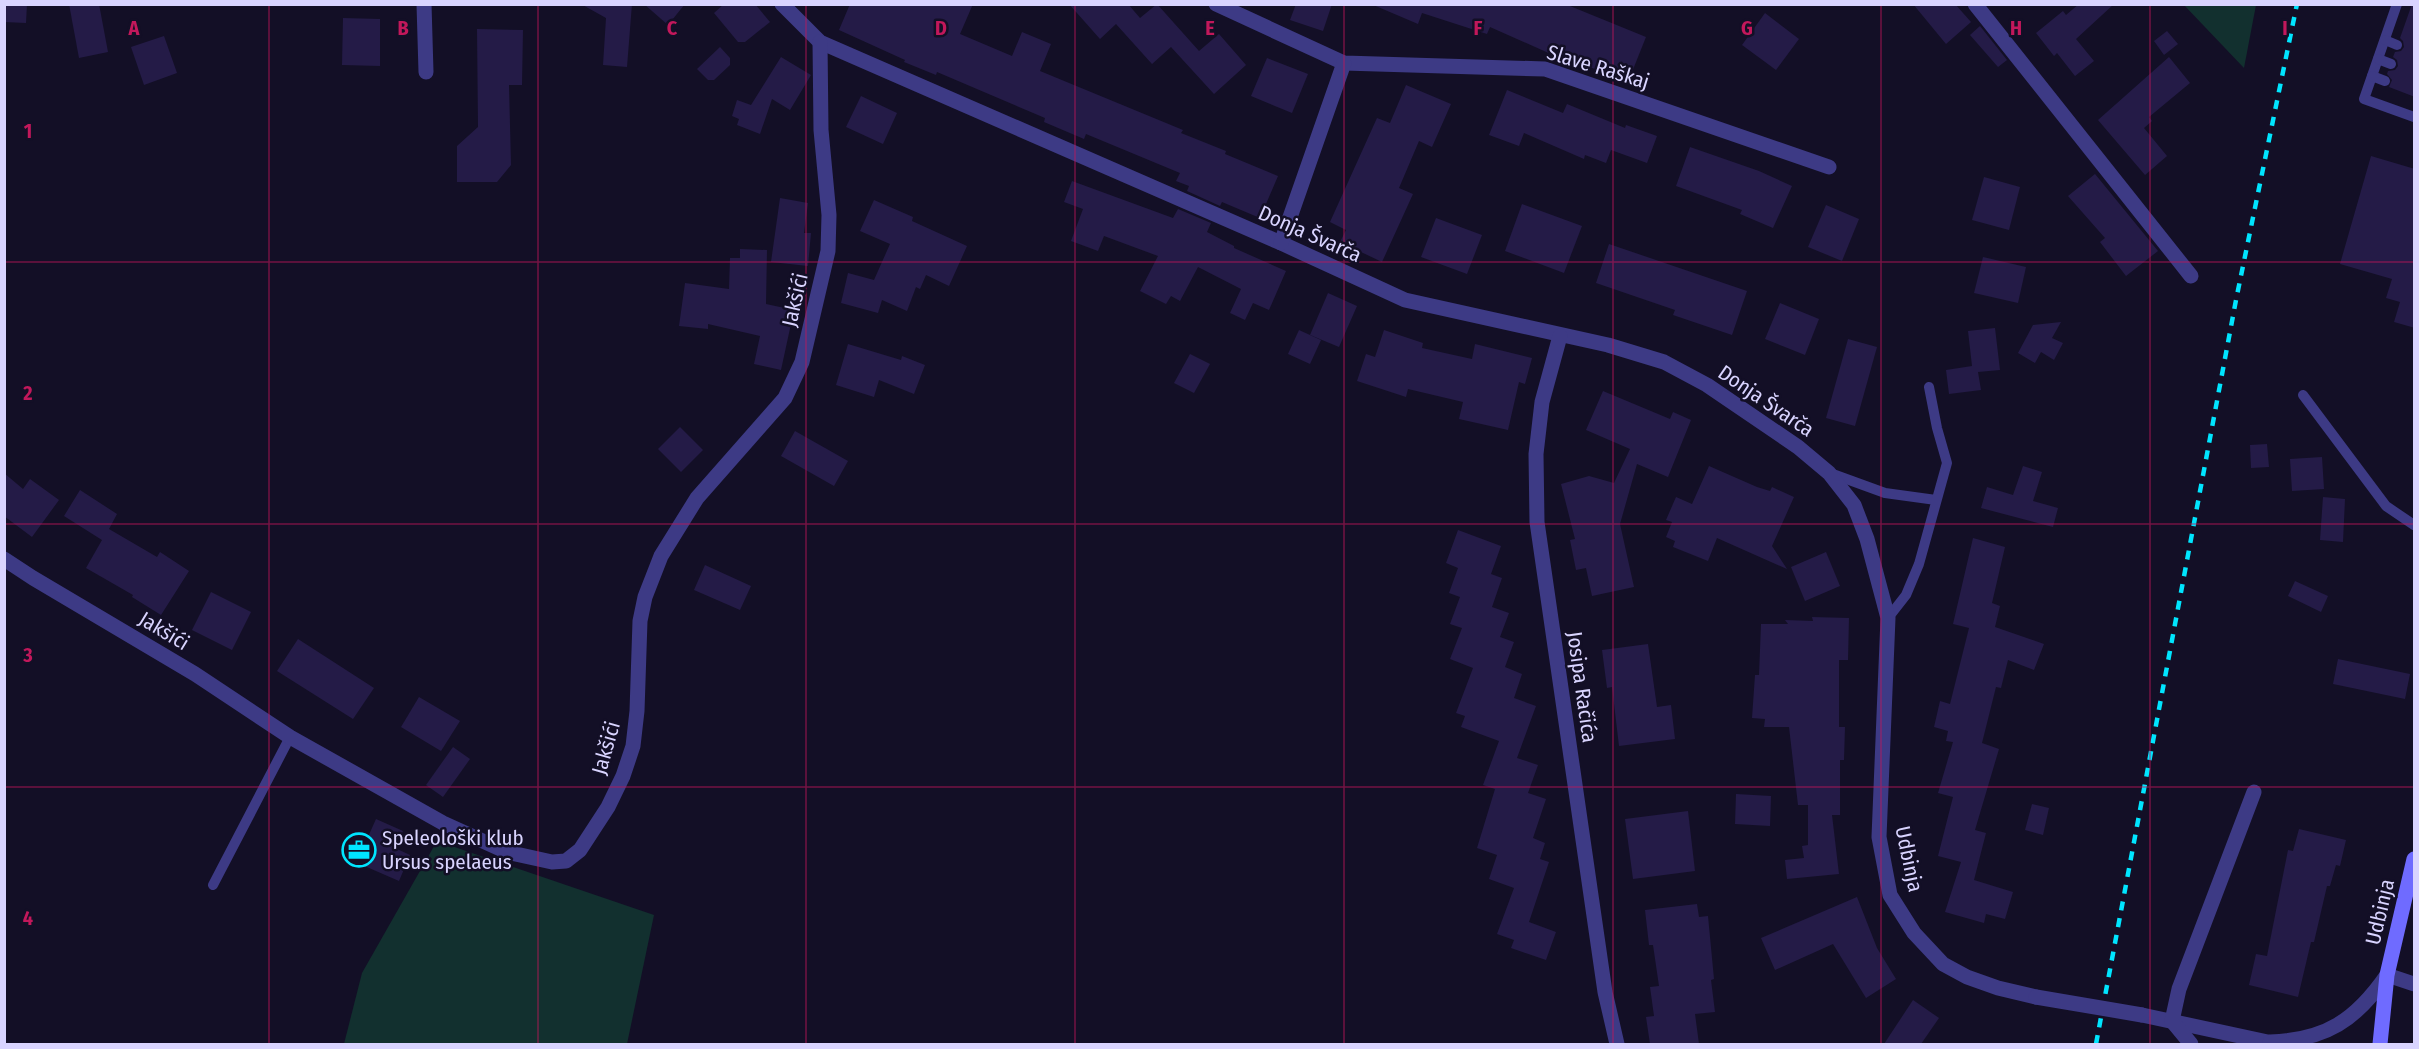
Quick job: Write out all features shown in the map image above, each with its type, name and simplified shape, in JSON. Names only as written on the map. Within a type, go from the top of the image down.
[{"type":"main road","name":"Udbinja","points":[[2380,1044],[2387,975],[2415,858]]},
{"type":"street","points":[[424,4],[426,72]]},
{"type":"street","name":"Donja Švarča","points":[[782,4],[820,42],[1281,243],[1405,300],[1608,345],[1664,362],[1707,385],[1754,415],[1829,473]]},
{"type":"street","name":"Slave Raškaj","points":[[1216,4],[1344,63],[1545,69],[1829,167]]},
{"type":"street","points":[[1975,4],[2192,276]]},
{"type":"street","name":"Jakšići","points":[[4,559],[195,674],[290,737],[443,823],[507,852],[552,862],[566,861],[580,850],[608,807],[623,776],[633,746],[637,711],[640,621],[645,597],[661,556],[697,498],[785,398],[802,362],[828,251],[829,215],[821,130],[820,42]]},
{"type":"street","points":[[1281,243],[1344,63]]},
{"type":"street","name":"Josipa Račića","points":[[1560,336],[1542,402],[1536,454],[1537,522],[1605,992],[1617,1044]]},
{"type":"street","name":"Udbinja","points":[[1829,473],[1854,505],[1867,539],[1888,618],[1879,837],[1890,895],[1914,933],[1943,964],[1967,977],[1998,988],[2172,1021],[2235,1040],[2273,1043],[2316,1036],[2337,1026],[2372,998],[2387,975]]},
{"type":"street","points":[[2191,1044],[2172,1021],[2179,989],[2254,792]]},
{"type":"street","points":[[2387,975],[2415,984]]},
{"type":"lane","points":[[2397,4],[2364,99],[2415,117]]},
{"type":"lane","points":[[2385,40],[2397,45]]},
{"type":"lane","points":[[2378,59],[2391,64]]},
{"type":"lane","points":[[2372,76],[2385,81]]},
{"type":"lane","points":[[1888,618],[1906,595],[1919,564],[1947,463],[1936,428],[1929,387]]},
{"type":"lane","points":[[2302,395],[2386,506],[2415,525]]},
{"type":"lane","points":[[1829,473],[1886,493],[1936,500]]},
{"type":"lane","points":[[213,885],[290,737]]},
{"type":"green space","points":[[2184,5],[2256,5],[2244,68]]},
{"type":"green space","points":[[437,841],[654,915],[627,1044],[344,1044],[362,973]]},
{"type":"building","points":[[4,4],[27,4],[26,23],[4,22]]},
{"type":"building","points":[[69,4],[99,4],[108,52],[79,58]]},
{"type":"building","points":[[581,4],[632,4],[627,67],[603,65],[606,18]]},
{"type":"building","points":[[644,4],[685,4],[668,25]]},
{"type":"building","points":[[724,4],[755,4],[770,22],[745,42],[738,42],[714,13]]},
{"type":"building","points":[[850,4],[973,4],[960,34],[1012,56],[1022,32],[1051,44],[1040,71],[1183,130],[1181,133],[1278,176],[1260,218],[1222,202],[1220,206],[1187,191],[1189,186],[1176,181],[1180,173],[1086,134],[1084,139],[1044,122],[1045,118],[937,72],[936,75],[904,62],[905,60],[839,30]]},
{"type":"building","points":[[1069,4],[1128,4],[1140,18],[1157,4],[1199,51],[1219,34],[1246,65],[1214,94],[1171,47],[1152,64],[1116,24],[1100,39]]},
{"type":"building","points":[[1296,4],[1332,4],[1323,31],[1290,20]]},
{"type":"building","points":[[1371,4],[1565,4],[1646,37],[1628,82],[1554,53],[1553,55],[1490,27],[1487,34],[1422,13],[1418,24]]},
{"type":"building","points":[[1913,4],[1955,4],[1971,22],[1946,44]]},
{"type":"building","points":[[2079,4],[2114,4],[2076,39],[2094,61],[2075,76],[2057,53],[2054,56],[2036,33],[2063,11],[2066,15]]},
{"type":"building","points":[[2412,4],[2415,4],[2415,97],[2389,87],[2392,80],[2387,74],[2388,71],[2395,70],[2398,66],[2397,60],[2393,57],[2395,52],[2401,51],[2404,47],[2400,38]]},
{"type":"building","points":[[1765,13],[1799,39],[1776,70],[1742,45]]},
{"type":"building","points":[[343,18],[380,19],[380,66],[342,65]]},
{"type":"building","points":[[1980,26],[2007,60],[1998,67],[1970,35]]},
{"type":"building","points":[[477,29],[523,30],[522,85],[509,85],[511,165],[497,182],[457,182],[457,146],[478,127]]},
{"type":"building","points":[[2167,31],[2178,44],[2164,55],[2154,41]]},
{"type":"building","points":[[164,36],[177,73],[144,85],[131,47]]},
{"type":"building","points":[[720,47],[730,58],[730,65],[714,80],[708,80],[697,69]]},
{"type":"building","points":[[781,57],[811,75],[790,110],[772,99],[760,134],[737,125],[739,119],[732,116],[737,100],[751,105]]},
{"type":"building","points":[[2169,57],[2190,83],[2149,117],[2152,121],[2144,128],[2167,156],[2145,175],[2098,120]]},
{"type":"building","points":[[1267,58],[1308,74],[1292,113],[1251,96]]},
{"type":"building","points":[[1406,85],[1451,104],[1432,147],[1419,141],[1399,188],[1413,194],[1382,262],[1340,242],[1346,230],[1330,222],[1377,118],[1390,123]]},
{"type":"building","points":[[1507,90],[1563,113],[1567,104],[1625,128],[1626,125],[1657,136],[1647,163],[1611,150],[1606,163],[1585,155],[1584,159],[1524,133],[1519,146],[1489,135]]},
{"type":"building","points":[[861,96],[897,113],[883,144],[846,127]]},
{"type":"building","points":[[1690,147],[1759,171],[1792,186],[1773,228],[1740,214],[1742,210],[1676,186]]},
{"type":"building","points":[[2371,156],[2415,169],[2415,328],[2394,322],[2400,302],[2386,298],[2392,279],[2340,264]]},
{"type":"building","points":[[2095,174],[2158,251],[2126,276],[2100,242],[2105,238],[2068,196]]},
{"type":"building","points":[[1984,177],[2020,187],[2009,230],[1972,220]]},
{"type":"building","points":[[1072,181],[1173,218],[1178,209],[1211,223],[1207,232],[1234,248],[1286,271],[1269,310],[1253,303],[1245,320],[1230,313],[1241,289],[1198,267],[1180,301],[1171,296],[1166,304],[1140,291],[1158,256],[1104,236],[1098,251],[1071,241],[1083,209],[1064,202]]},
{"type":"building","points":[[780,198],[808,203],[804,233],[811,233],[808,266],[771,262]]},
{"type":"building","points":[[874,200],[913,217],[912,221],[967,246],[949,286],[926,275],[920,289],[916,287],[907,311],[882,300],[878,313],[841,303],[848,273],[874,280],[890,244],[860,231]]},
{"type":"building","points":[[1522,204],[1582,226],[1564,273],[1505,251]]},
{"type":"building","points":[[1826,205],[1859,219],[1842,261],[1808,247]]},
{"type":"building","points":[[1436,218],[1482,235],[1467,274],[1421,257]]},
{"type":"building","points":[[1609,244],[1747,291],[1732,335],[1673,315],[1675,310],[1596,283]]},
{"type":"building","points":[[740,249],[767,250],[766,304],[794,310],[781,370],[754,364],[760,336],[708,324],[708,329],[679,326],[685,283],[729,289],[730,258],[740,258]]},
{"type":"building","points":[[1983,257],[2026,267],[2018,303],[1974,293]]},
{"type":"building","points":[[1328,293],[1357,306],[1339,347],[1310,335]]},
{"type":"building","points":[[1780,303],[1819,319],[1805,355],[1765,339]]},
{"type":"building","points":[[2061,322],[2052,338],[2063,343],[2054,360],[2041,352],[2035,363],[2018,353],[2033,325]]},
{"type":"building","points":[[1995,328],[2000,370],[1978,372],[1981,390],[1949,394],[1946,370],[1972,366],[1968,331]]},
{"type":"building","points":[[1299,330],[1321,340],[1310,364],[1288,354]]},
{"type":"building","points":[[1384,330],[1423,343],[1422,348],[1472,359],[1475,344],[1532,358],[1525,384],[1519,382],[1508,430],[1459,419],[1463,402],[1408,389],[1406,397],[1357,381],[1366,354],[1375,357]]},
{"type":"building","points":[[1848,339],[1877,347],[1855,426],[1826,418]]},
{"type":"building","points":[[848,344],[901,360],[902,356],[925,365],[914,394],[879,380],[874,397],[836,385]]},
{"type":"building","points":[[1190,354],[1210,364],[1194,393],[1174,383]]},
{"type":"building","points":[[1603,391],[1670,419],[1673,412],[1691,420],[1668,477],[1637,464],[1620,524],[1634,587],[1592,596],[1586,568],[1576,570],[1570,540],[1575,539],[1561,484],[1589,476],[1614,483],[1630,449],[1586,430]]},
{"type":"building","points":[[680,427],[703,450],[681,472],[658,449]]},
{"type":"building","points":[[795,431],[848,461],[834,486],[781,456]]},
{"type":"building","points":[[2267,444],[2269,467],[2251,468],[2250,445]]},
{"type":"building","points":[[2322,457],[2324,489],[2292,491],[2290,459]]},
{"type":"building","points":[[1709,466],[1757,487],[1770,491],[1772,487],[1794,497],[1772,546],[1787,569],[1717,538],[1708,561],[1673,547],[1675,541],[1666,537],[1672,522],[1666,520],[1676,497],[1692,504]]},
{"type":"building","points":[[2023,466],[2042,472],[2033,501],[2058,508],[2053,527],[1981,508],[1987,487],[2013,495]]},
{"type":"building","points":[[4,473],[23,489],[30,479],[59,500],[32,537],[4,516]]},
{"type":"building","points":[[80,490],[117,514],[109,529],[157,557],[160,552],[189,571],[161,615],[132,597],[133,595],[86,568],[102,540],[64,516]]},
{"type":"building","points":[[2323,497],[2345,499],[2343,542],[2320,540]]},
{"type":"building","points":[[1458,530],[1501,546],[1491,574],[1502,578],[1492,607],[1509,613],[1500,637],[1514,642],[1505,667],[1522,674],[1514,698],[1536,706],[1517,758],[1538,765],[1528,793],[1546,799],[1533,838],[1545,843],[1540,859],[1549,862],[1529,922],[1556,932],[1546,960],[1511,948],[1514,940],[1497,934],[1514,888],[1489,879],[1497,855],[1477,848],[1495,789],[1483,785],[1499,741],[1461,727],[1465,716],[1456,713],[1473,668],[1450,659],[1462,628],[1450,624],[1460,597],[1449,593],[1458,568],[1446,563]]},
{"type":"building","points":[[1973,538],[2005,547],[1992,603],[2000,606],[1995,627],[2044,644],[2034,670],[2008,660],[2001,688],[1996,687],[1982,743],[1999,749],[1975,830],[1986,833],[1974,880],[2013,892],[2005,919],[1986,914],[1984,923],[1945,912],[1961,862],[1938,856],[1953,797],[1938,793],[1953,742],[1946,741],[1948,731],[1934,727],[1940,701],[1950,704],[1969,628],[1953,624]]},
{"type":"building","points":[[1826,552],[1840,586],[1805,601],[1791,567]]},
{"type":"building","points":[[705,565],[751,586],[740,610],[694,590]]},
{"type":"building","points":[[2295,581],[2328,596],[2321,612],[2288,596]]},
{"type":"building","points":[[211,592],[251,612],[232,650],[192,630]]},
{"type":"building","points":[[1812,617],[1849,618],[1848,660],[1839,660],[1839,727],[1845,727],[1844,760],[1840,760],[1840,815],[1832,815],[1839,874],[1787,879],[1785,860],[1804,858],[1802,846],[1808,845],[1808,805],[1798,805],[1789,727],[1764,727],[1765,719],[1752,718],[1755,675],[1759,675],[1761,624],[1788,624],[1785,620],[1813,621]]},
{"type":"building","points":[[298,639],[374,688],[353,719],[277,671]]},
{"type":"building","points":[[1648,644],[1657,707],[1671,705],[1675,739],[1619,746],[1612,687],[1607,688],[1602,650]]},
{"type":"building","points":[[2338,659],[2410,674],[2405,699],[2333,684]]},
{"type":"building","points":[[419,697],[460,721],[441,751],[401,727]]},
{"type":"building","points":[[453,747],[470,759],[443,797],[426,785]]},
{"type":"building","points":[[1736,794],[1771,796],[1770,826],[1735,824]]},
{"type":"building","points":[[2032,804],[2049,808],[2043,835],[2025,830]]},
{"type":"building","points":[[1688,811],[1695,871],[1633,879],[1625,819]]},
{"type":"building","points":[[376,819],[403,831],[395,848],[410,855],[399,881],[346,858],[354,841],[364,846]]},
{"type":"building","points":[[2299,829],[2346,840],[2340,866],[2336,865],[2330,886],[2327,886],[2298,997],[2249,985],[2256,954],[2267,956],[2288,850],[2293,851]]},
{"type":"building","points":[[1857,897],[1877,948],[1896,979],[1866,998],[1833,944],[1775,970],[1761,938]]},
{"type":"building","points":[[1697,904],[1699,917],[1708,916],[1715,1012],[1695,1014],[1699,1044],[1650,1044],[1646,1017],[1654,1016],[1650,987],[1659,986],[1653,945],[1649,945],[1645,910]]},
{"type":"building","points":[[1913,1000],[1939,1018],[1921,1044],[1884,1044]]},
{"type":"railway","points":[[2096,1044],[2236,300],[2297,4]]},
{"type":"place","name":"Speleološki klub Ursus spelaeus","points":[[359,850]]}]
